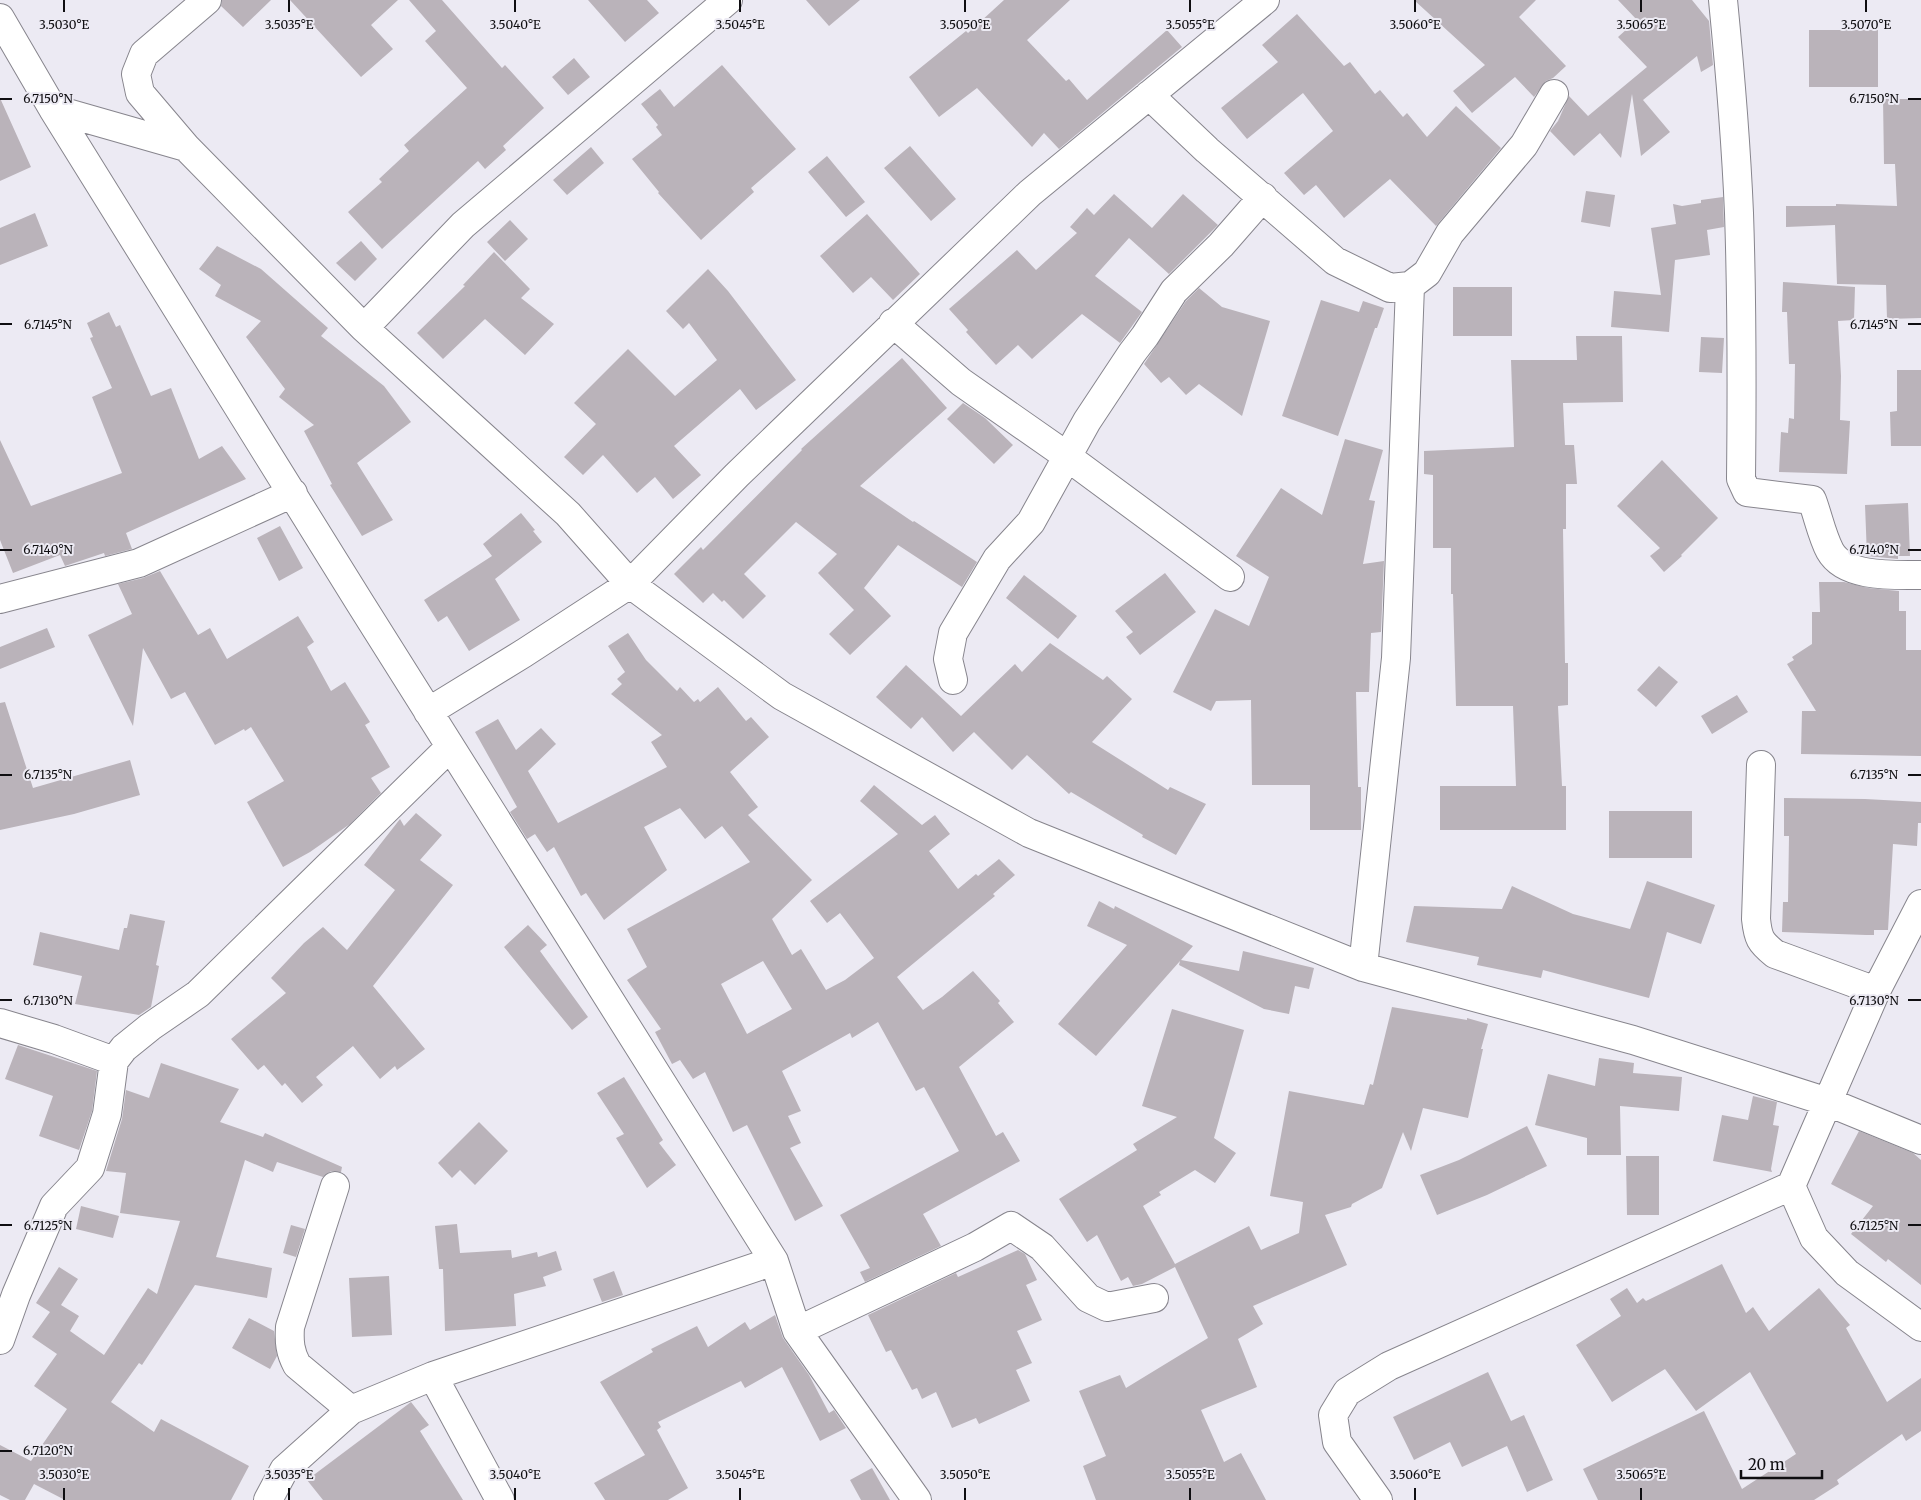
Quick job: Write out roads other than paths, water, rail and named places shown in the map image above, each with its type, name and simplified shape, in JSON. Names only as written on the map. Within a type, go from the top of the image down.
[{"type":"street","points":[[207,0],[144,54],[136,74],[140,93],[186,147],[364,328],[568,514],[630,584],[782,696],[1029,833],[1363,967],[1633,1040],[1828,1102],[1921,1140]]},
{"type":"street","points":[[364,328],[463,225],[728,0]]},
{"type":"street","points":[[428,712],[524,653],[630,584],[737,475],[1030,193],[1265,0]]},
{"type":"street","points":[[1723,0],[1739,211],[1742,343],[1741,479],[1747,492],[1812,500],[1830,551],[1839,563],[1861,572],[1921,576]]},
{"type":"street","points":[[0,18],[53,109],[428,712],[774,1261],[798,1331],[917,1500]]},
{"type":"street","points":[[1149,96],[1207,150],[1335,261],[1390,288],[1410,286],[1427,273],[1450,233],[1524,144],[1554,94]]},
{"type":"street","points":[[53,109],[186,147]]},
{"type":"street","points":[[953,680],[948,659],[953,633],[998,559],[1031,522],[1087,421],[1174,290],[1221,246],[1263,197]]},
{"type":"street","points":[[1363,967],[1396,658],[1410,286]]},
{"type":"street","points":[[893,323],[960,382],[1068,458],[1230,577]]},
{"type":"street","points":[[0,599],[139,563],[292,493]]},
{"type":"street","points":[[0,1340],[16,1295],[54,1206],[90,1168],[107,1114],[114,1061],[124,1048],[150,1027],[198,994],[450,747]]},
{"type":"street","points":[[1761,765],[1756,920],[1758,936],[1765,946],[1775,954],[1876,991]]},
{"type":"street","points":[[1378,1500],[1337,1442],[1333,1415],[1347,1392],[1389,1366],[1791,1186],[1876,991],[1921,904]]},
{"type":"street","points":[[0,1023],[54,1039],[114,1061]]},
{"type":"street","points":[[335,1186],[290,1327],[289,1344],[292,1355],[298,1365],[351,1410]]},
{"type":"street","points":[[1791,1186],[1814,1238],[1847,1273],[1921,1326]]},
{"type":"street","points":[[798,1331],[975,1248],[1010,1226],[1042,1247],[1088,1298],[1107,1307],[1154,1298]]},
{"type":"street","points":[[268,1500],[284,1470],[351,1410],[433,1376],[774,1261]]},
{"type":"street","points":[[433,1376],[500,1500]]}]
